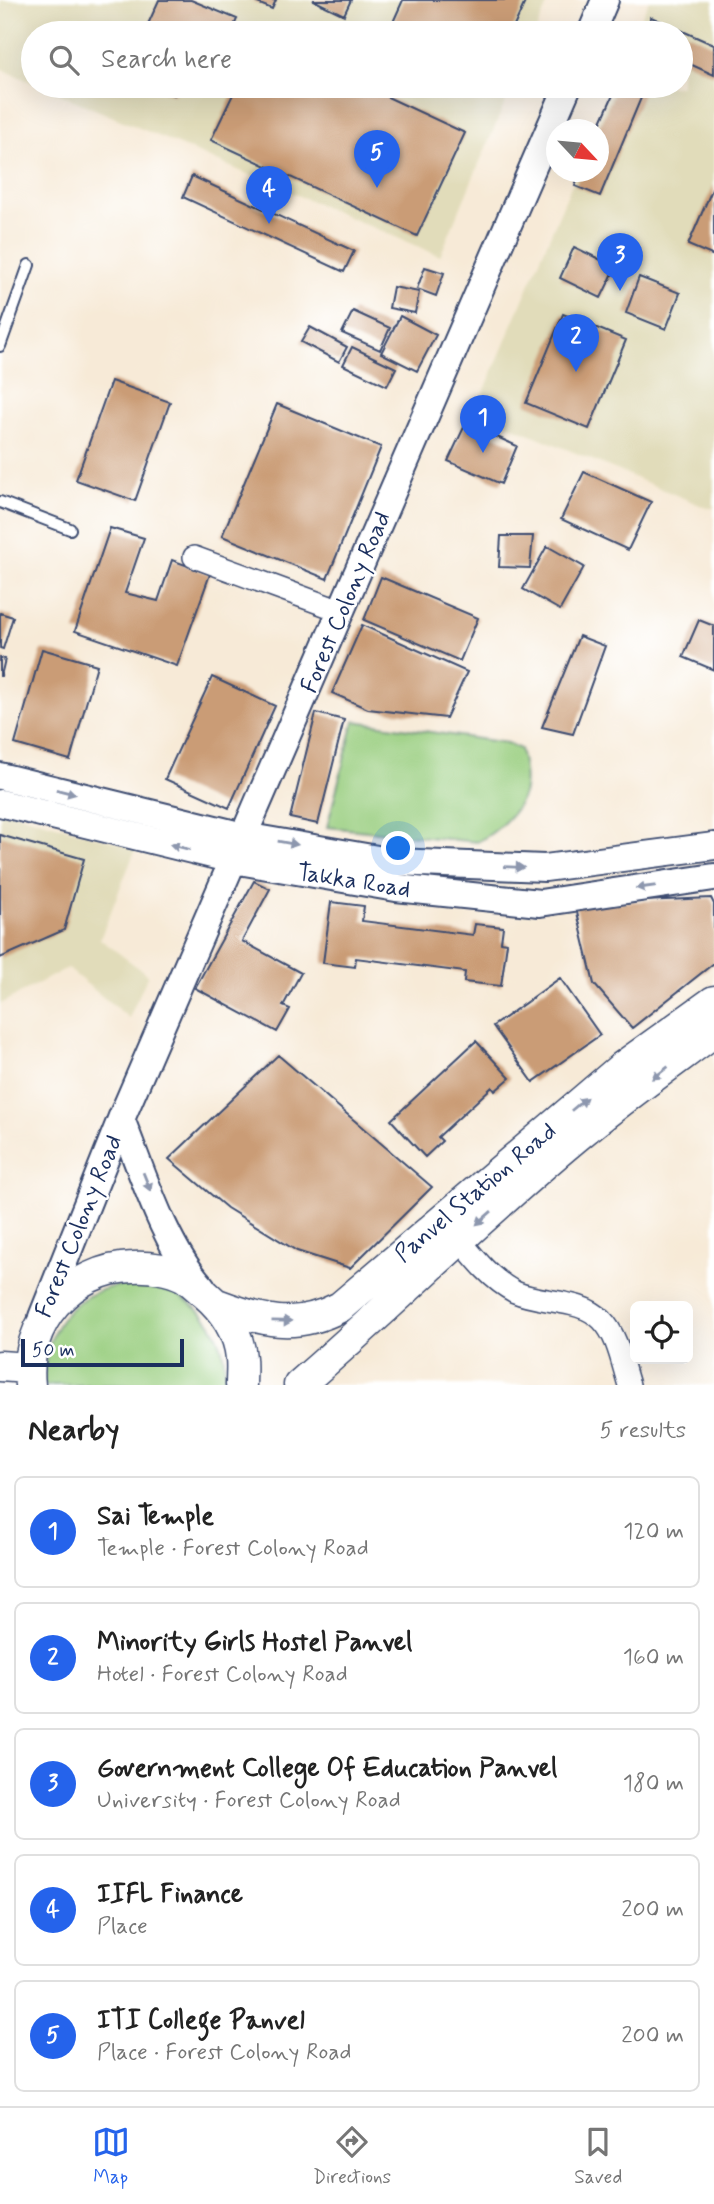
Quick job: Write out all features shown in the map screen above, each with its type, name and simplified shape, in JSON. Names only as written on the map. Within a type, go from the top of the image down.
[{"type":"main road","name":"Panvel Station Road","points":[[217,1304],[274,1322],[300,1321],[323,1316],[340,1307],[622,1068],[714,1001]]},
{"type":"main road","name":"Panvel Station Road","points":[[299,1385],[575,1138],[714,1032]]},
{"type":"main road","points":[[20,1373],[36,1334],[54,1303],[81,1280],[114,1267],[150,1266],[184,1277],[217,1304],[232,1325],[242,1356],[241,1385]]},
{"type":"street","points":[[596,21],[605,0]]},
{"type":"street","name":"Forest Colony Road","points":[[36,1334],[121,1119],[563,98]]},
{"type":"street","points":[[194,557],[341,611]]},
{"type":"street","name":"Takka Road","points":[[0,776],[244,836],[396,862],[545,868],[714,846]]},
{"type":"street","name":"Takka Road","points":[[0,803],[233,860],[396,888],[540,903],[714,877]]},
{"type":"street","name":"Forest Colony Road","points":[[121,1119],[186,1268],[217,1304]]},
{"type":"street","points":[[460,1240],[496,1280],[515,1292],[538,1300],[585,1308],[602,1319],[612,1333],[629,1385]]},
{"type":"lane","points":[[0,346],[29,265]]},
{"type":"lane","points":[[0,502],[69,529]]},
{"type":"shaded area","points":[[0,0],[549,0],[540,21],[21,21],[21,78],[0,68]]},
{"type":"shaded area","points":[[649,0],[714,0],[714,508],[707,508],[476,411],[573,182],[609,182],[609,119],[599,119],[608,98],[693,98],[693,21],[640,21]]},
{"type":"shaded area","points":[[69,98],[507,98],[440,256]]},
{"type":"shaded area","points":[[0,809],[136,848],[100,939],[148,975],[129,1018],[67,968],[0,1004]]},
{"type":"green space","points":[[354,721],[507,743],[520,749],[525,783],[516,809],[491,834],[477,842],[327,827]]},
{"type":"green space","points":[[143,1283],[178,1296],[193,1305],[205,1317],[215,1331],[221,1347],[224,1385],[44,1385],[50,1342],[69,1310],[100,1291],[120,1285]]},
{"type":"building","points":[[159,0],[191,0],[237,19],[236,21],[149,21]]},
{"type":"building","points":[[250,0],[276,0],[272,9]]},
{"type":"building","points":[[313,0],[351,0],[344,15]]},
{"type":"building","points":[[403,0],[526,0],[516,21],[394,21]]},
{"type":"building","points":[[693,36],[714,45],[714,75],[693,65]]},
{"type":"building","points":[[231,98],[390,98],[465,133],[417,236],[211,140]]},
{"type":"building","points":[[612,98],[641,98],[609,174],[609,119],[602,119]]},
{"type":"building","points":[[192,176],[354,251],[344,272],[183,197]]},
{"type":"building","points":[[577,182],[606,182],[600,196],[575,186]]},
{"type":"building","points":[[714,185],[714,256],[688,245]]},
{"type":"building","points":[[574,247],[616,267],[601,298],[560,278]]},
{"type":"building","points":[[425,267],[444,273],[436,296],[417,289]]},
{"type":"building","points":[[639,277],[680,293],[666,329],[626,313]]},
{"type":"building","points":[[393,287],[419,292],[415,313],[389,308]]},
{"type":"building","points":[[353,311],[390,328],[380,350],[342,333]]},
{"type":"building","points":[[563,314],[626,340],[589,429],[526,403]]},
{"type":"building","points":[[400,316],[436,335],[417,371],[381,353]]},
{"type":"building","points":[[310,327],[347,347],[339,362],[301,342]]},
{"type":"building","points":[[352,347],[396,368],[387,386],[343,365]]},
{"type":"building","points":[[111,381],[170,402],[135,501],[76,480]]},
{"type":"building","points":[[277,404],[381,447],[327,579],[222,536]]},
{"type":"building","points":[[466,423],[517,446],[501,484],[448,461]]},
{"type":"building","points":[[584,472],[651,502],[628,550],[561,519]]},
{"type":"building","points":[[110,528],[144,538],[125,593],[158,601],[172,560],[210,574],[177,666],[75,631]]},
{"type":"building","points":[[501,536],[533,536],[530,568],[499,567]]},
{"type":"building","points":[[547,546],[584,567],[560,610],[523,589]]},
{"type":"building","points":[[381,577],[478,618],[460,661],[364,620]]},
{"type":"building","points":[[0,613],[13,617],[3,649],[0,648]]},
{"type":"building","points":[[699,620],[714,626],[714,670],[683,657]]},
{"type":"building","points":[[362,625],[467,672],[446,718],[368,709],[332,693]]},
{"type":"building","points":[[579,636],[605,646],[573,734],[542,727]]},
{"type":"building","points":[[42,649],[97,665],[70,760],[15,744]]},
{"type":"building","points":[[0,658],[5,659],[1,676],[0,676]]},
{"type":"building","points":[[212,677],[275,706],[229,808],[165,779]]},
{"type":"building","points":[[316,713],[344,720],[318,824],[290,818]]},
{"type":"building","points":[[0,835],[84,859],[64,930],[0,958]]},
{"type":"building","points":[[254,881],[270,889],[242,941],[301,973],[283,1006],[290,1009],[277,1032],[195,988]]},
{"type":"building","points":[[711,898],[714,904],[714,963],[632,1028],[594,984],[575,904]]},
{"type":"building","points":[[331,902],[364,906],[362,921],[473,935],[475,924],[503,927],[501,942],[507,943],[501,986],[464,982],[465,972],[356,958],[355,967],[323,963]]},
{"type":"building","points":[[560,978],[600,1035],[533,1082],[493,1026]]},
{"type":"building","points":[[476,1041],[510,1078],[495,1091],[492,1087],[438,1137],[442,1141],[425,1157],[391,1120]]},
{"type":"building","points":[[278,1055],[432,1187],[350,1268],[297,1251],[227,1208],[169,1159]]},
{"type":"place","name":"ITI College Panvel","points":[[377,188]]},
{"type":"place","name":"IIFL Finance","points":[[269,224]]},
{"type":"place","name":"Government College Of Education Panvel","points":[[620,291]]},
{"type":"place","name":"Minority Girls Hostel Panvel","points":[[576,372]]},
{"type":"place","name":"Sai Temple","points":[[483,453]]}]
